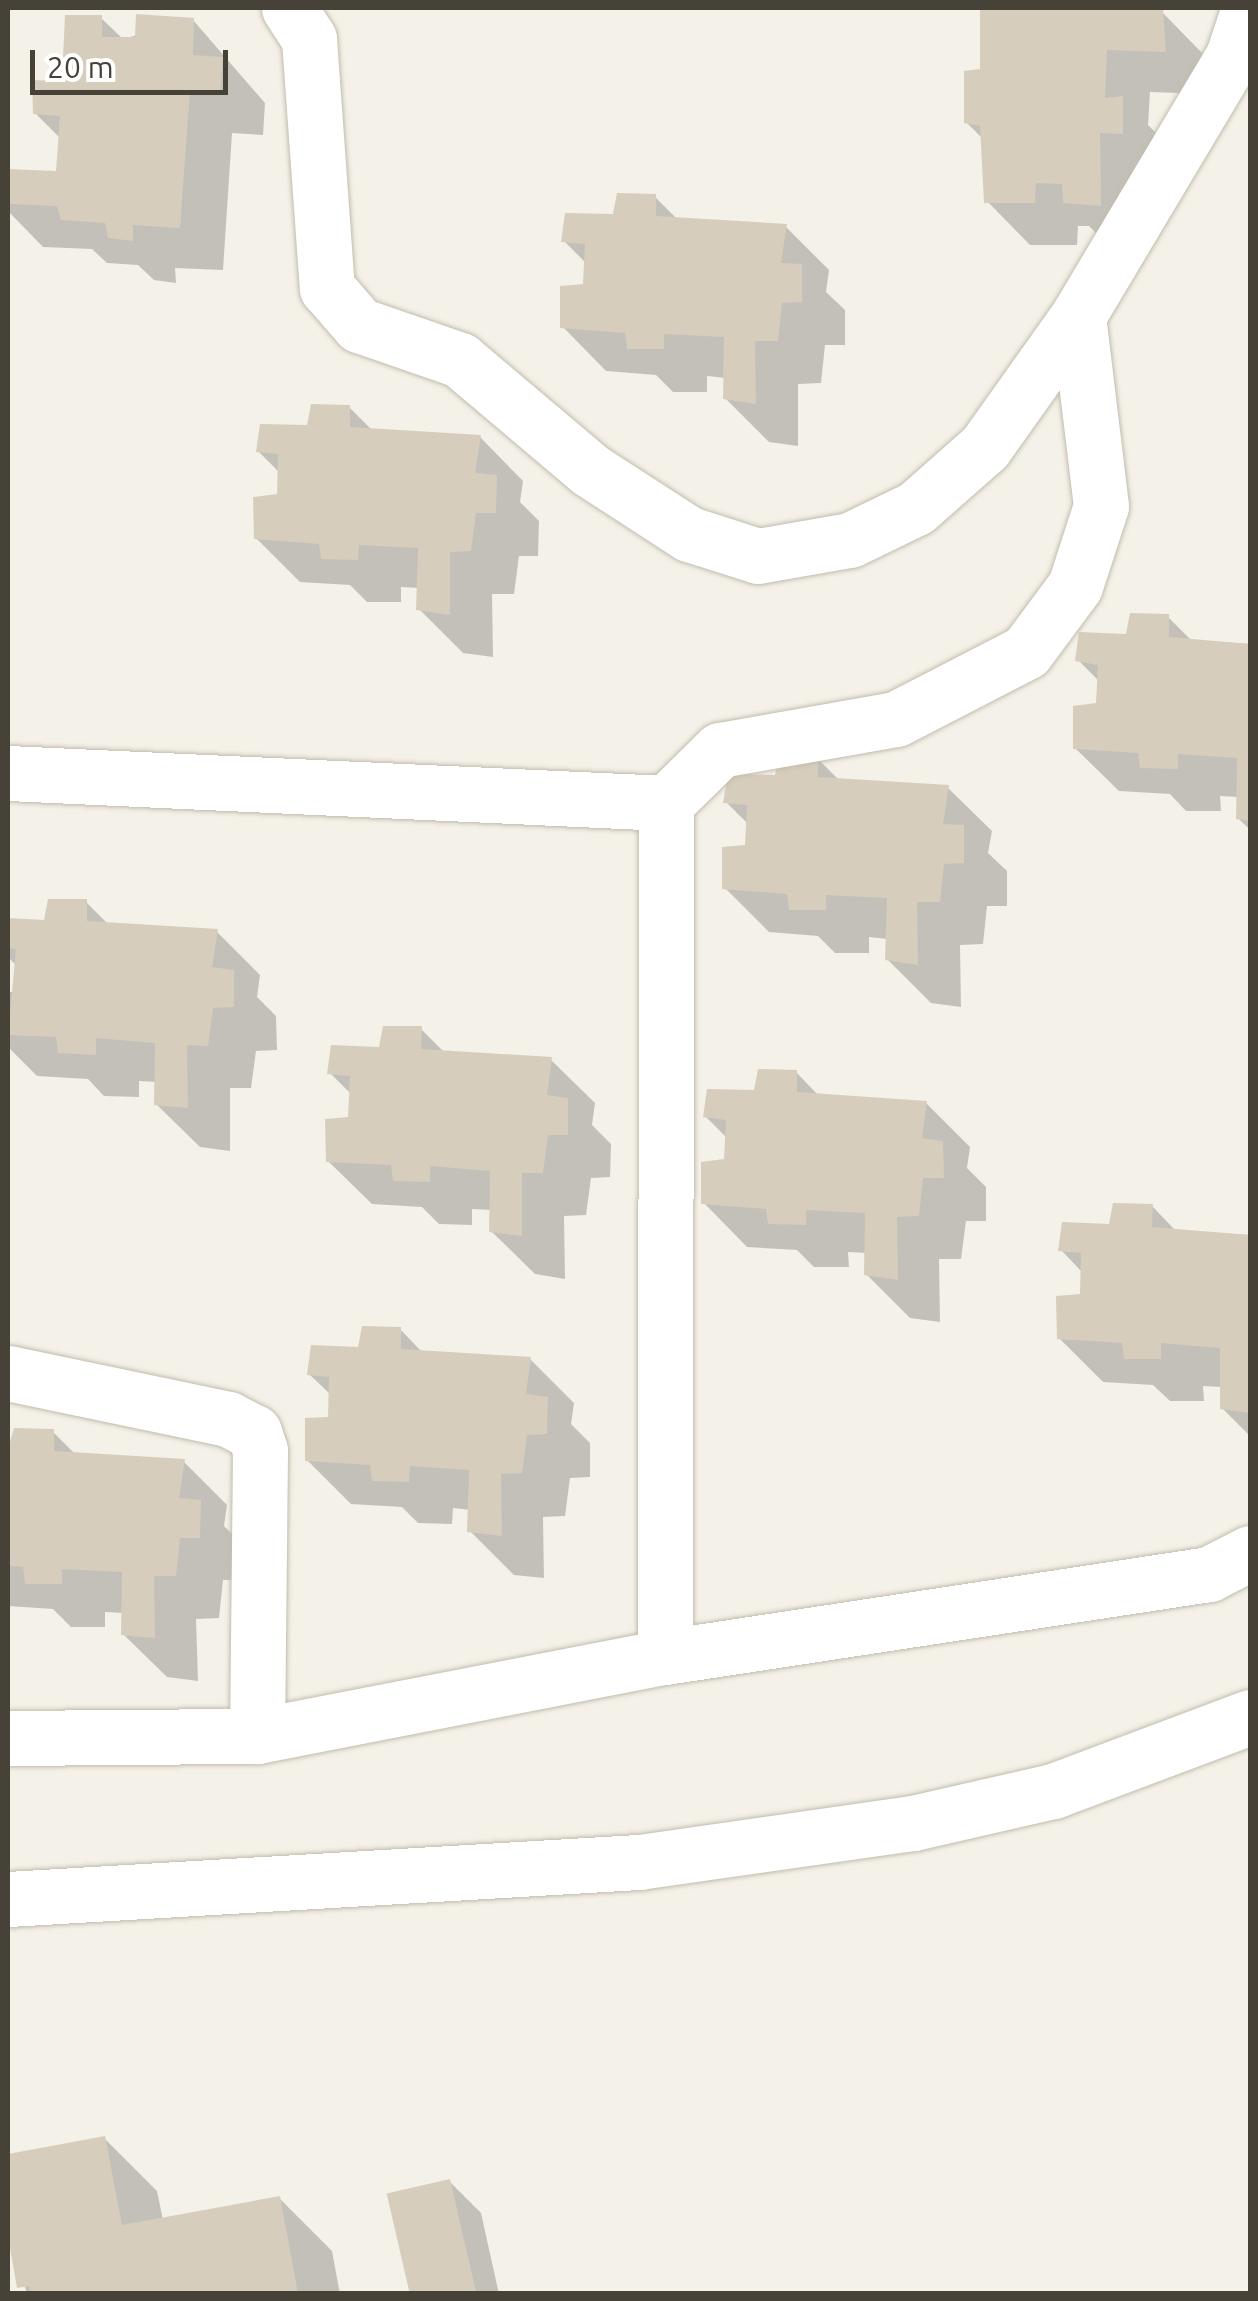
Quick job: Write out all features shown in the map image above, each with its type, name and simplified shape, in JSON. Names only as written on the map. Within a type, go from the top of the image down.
[{"type":"street","points":[[289,8],[309,39],[327,288],[359,325],[460,360],[590,470],[688,534],[758,556],[850,540],[916,508],[985,447],[1078,316],[1233,56],[1249,8]]},
{"type":"street","points":[[665,1657],[666,803],[720,750],[896,719],[1026,652],[1075,586],[1101,506],[1078,316]]},
{"type":"street","points":[[8,773],[666,803]]},
{"type":"street","points":[[8,1373],[228,1419],[254,1432],[260,1451],[257,1736]]},
{"type":"street","points":[[8,1738],[257,1736],[665,1657],[1209,1574],[1250,1554]]},
{"type":"street","points":[[8,1900],[639,1862],[914,1823],[1054,1791],[1250,1716]]},
{"type":"building","points":[[980,8],[1163,10],[1166,52],[1107,50],[1105,98],[1123,96],[1123,134],[1100,133],[1101,206],[1063,203],[1062,184],[1036,183],[1035,203],[984,203],[980,126],[964,123],[964,71],[980,69]]},
{"type":"building","points":[[136,14],[194,18],[193,55],[223,57],[220,93],[190,90],[180,228],[133,225],[133,241],[108,238],[105,223],[61,220],[57,206],[8,204],[8,169],[56,171],[60,116],[33,114],[32,80],[62,81],[65,15],[102,15],[102,37],[135,37]]},
{"type":"building","points":[[617,193],[656,194],[656,216],[787,224],[781,263],[802,264],[802,302],[782,303],[778,341],[755,341],[756,404],[723,399],[724,337],[664,334],[664,349],[627,349],[625,333],[560,328],[560,286],[583,284],[585,244],[561,242],[565,213],[613,214]]},
{"type":"building","points":[[311,404],[350,405],[350,427],[481,435],[475,473],[497,475],[496,513],[476,513],[471,551],[450,552],[450,615],[416,610],[418,548],[359,545],[358,560],[321,559],[319,544],[254,539],[253,497],[277,494],[278,454],[256,452],[260,424],[307,425]]},
{"type":"building","points":[[1130,613],[1169,614],[1169,637],[1250,644],[1250,821],[1236,819],[1237,758],[1178,754],[1178,769],[1140,768],[1138,753],[1073,749],[1073,706],[1096,703],[1098,665],[1075,661],[1079,632],[1126,634]]},
{"type":"building","points":[[779,754],[818,755],[818,777],[949,785],[943,824],[964,825],[964,863],[944,864],[940,902],[917,902],[918,965],[885,960],[887,898],[826,895],[826,910],[789,910],[787,894],[722,889],[722,847],[745,845],[747,805],[723,803],[728,774],[775,775]]},
{"type":"building","points":[[48,899],[87,899],[87,921],[218,929],[212,967],[234,970],[234,1007],[213,1008],[208,1046],[187,1045],[188,1108],[154,1105],[155,1043],[96,1038],[96,1055],[58,1053],[56,1037],[8,1035],[16,949],[8,948],[8,918],[44,920]]},
{"type":"building","points":[[383,1026],[422,1026],[421,1049],[552,1057],[547,1095],[568,1098],[568,1135],[548,1135],[543,1173],[522,1173],[522,1236],[489,1232],[490,1171],[430,1166],[430,1182],[393,1181],[391,1165],[326,1162],[325,1119],[348,1117],[350,1076],[327,1074],[331,1045],[379,1047]]},
{"type":"building","points":[[758,1069],[797,1070],[797,1092],[927,1101],[922,1138],[943,1141],[944,1178],[923,1178],[919,1216],[897,1217],[898,1280],[864,1275],[865,1213],[806,1210],[806,1225],[768,1224],[766,1209],[701,1204],[701,1162],[724,1159],[726,1120],[703,1117],[707,1089],[754,1090]]},
{"type":"building","points":[[1113,1203],[1153,1204],[1152,1227],[1250,1235],[1250,1413],[1220,1409],[1220,1348],[1161,1343],[1161,1359],[1124,1359],[1122,1343],[1057,1339],[1056,1296],[1080,1294],[1081,1253],[1058,1251],[1062,1222],[1109,1224]]},
{"type":"building","points":[[362,1326],[401,1327],[401,1349],[531,1357],[526,1394],[548,1397],[547,1434],[527,1435],[522,1473],[501,1474],[502,1536],[467,1532],[469,1470],[410,1466],[409,1482],[372,1481],[370,1465],[305,1461],[305,1418],[328,1417],[329,1377],[307,1375],[311,1345],[358,1347]]},
{"type":"building","points":[[14,1428],[54,1429],[54,1451],[185,1459],[179,1498],[201,1500],[200,1538],[180,1538],[176,1576],[154,1576],[155,1638],[121,1635],[122,1572],[62,1569],[62,1584],[25,1584],[23,1567],[8,1566],[8,1449]]},
{"type":"building","points":[[105,2136],[122,2225],[280,2196],[298,2294],[31,2294],[29,2286],[17,2288],[8,2236],[8,2154]]},
{"type":"building","points":[[450,2179],[477,2294],[410,2294],[387,2194]]}]
